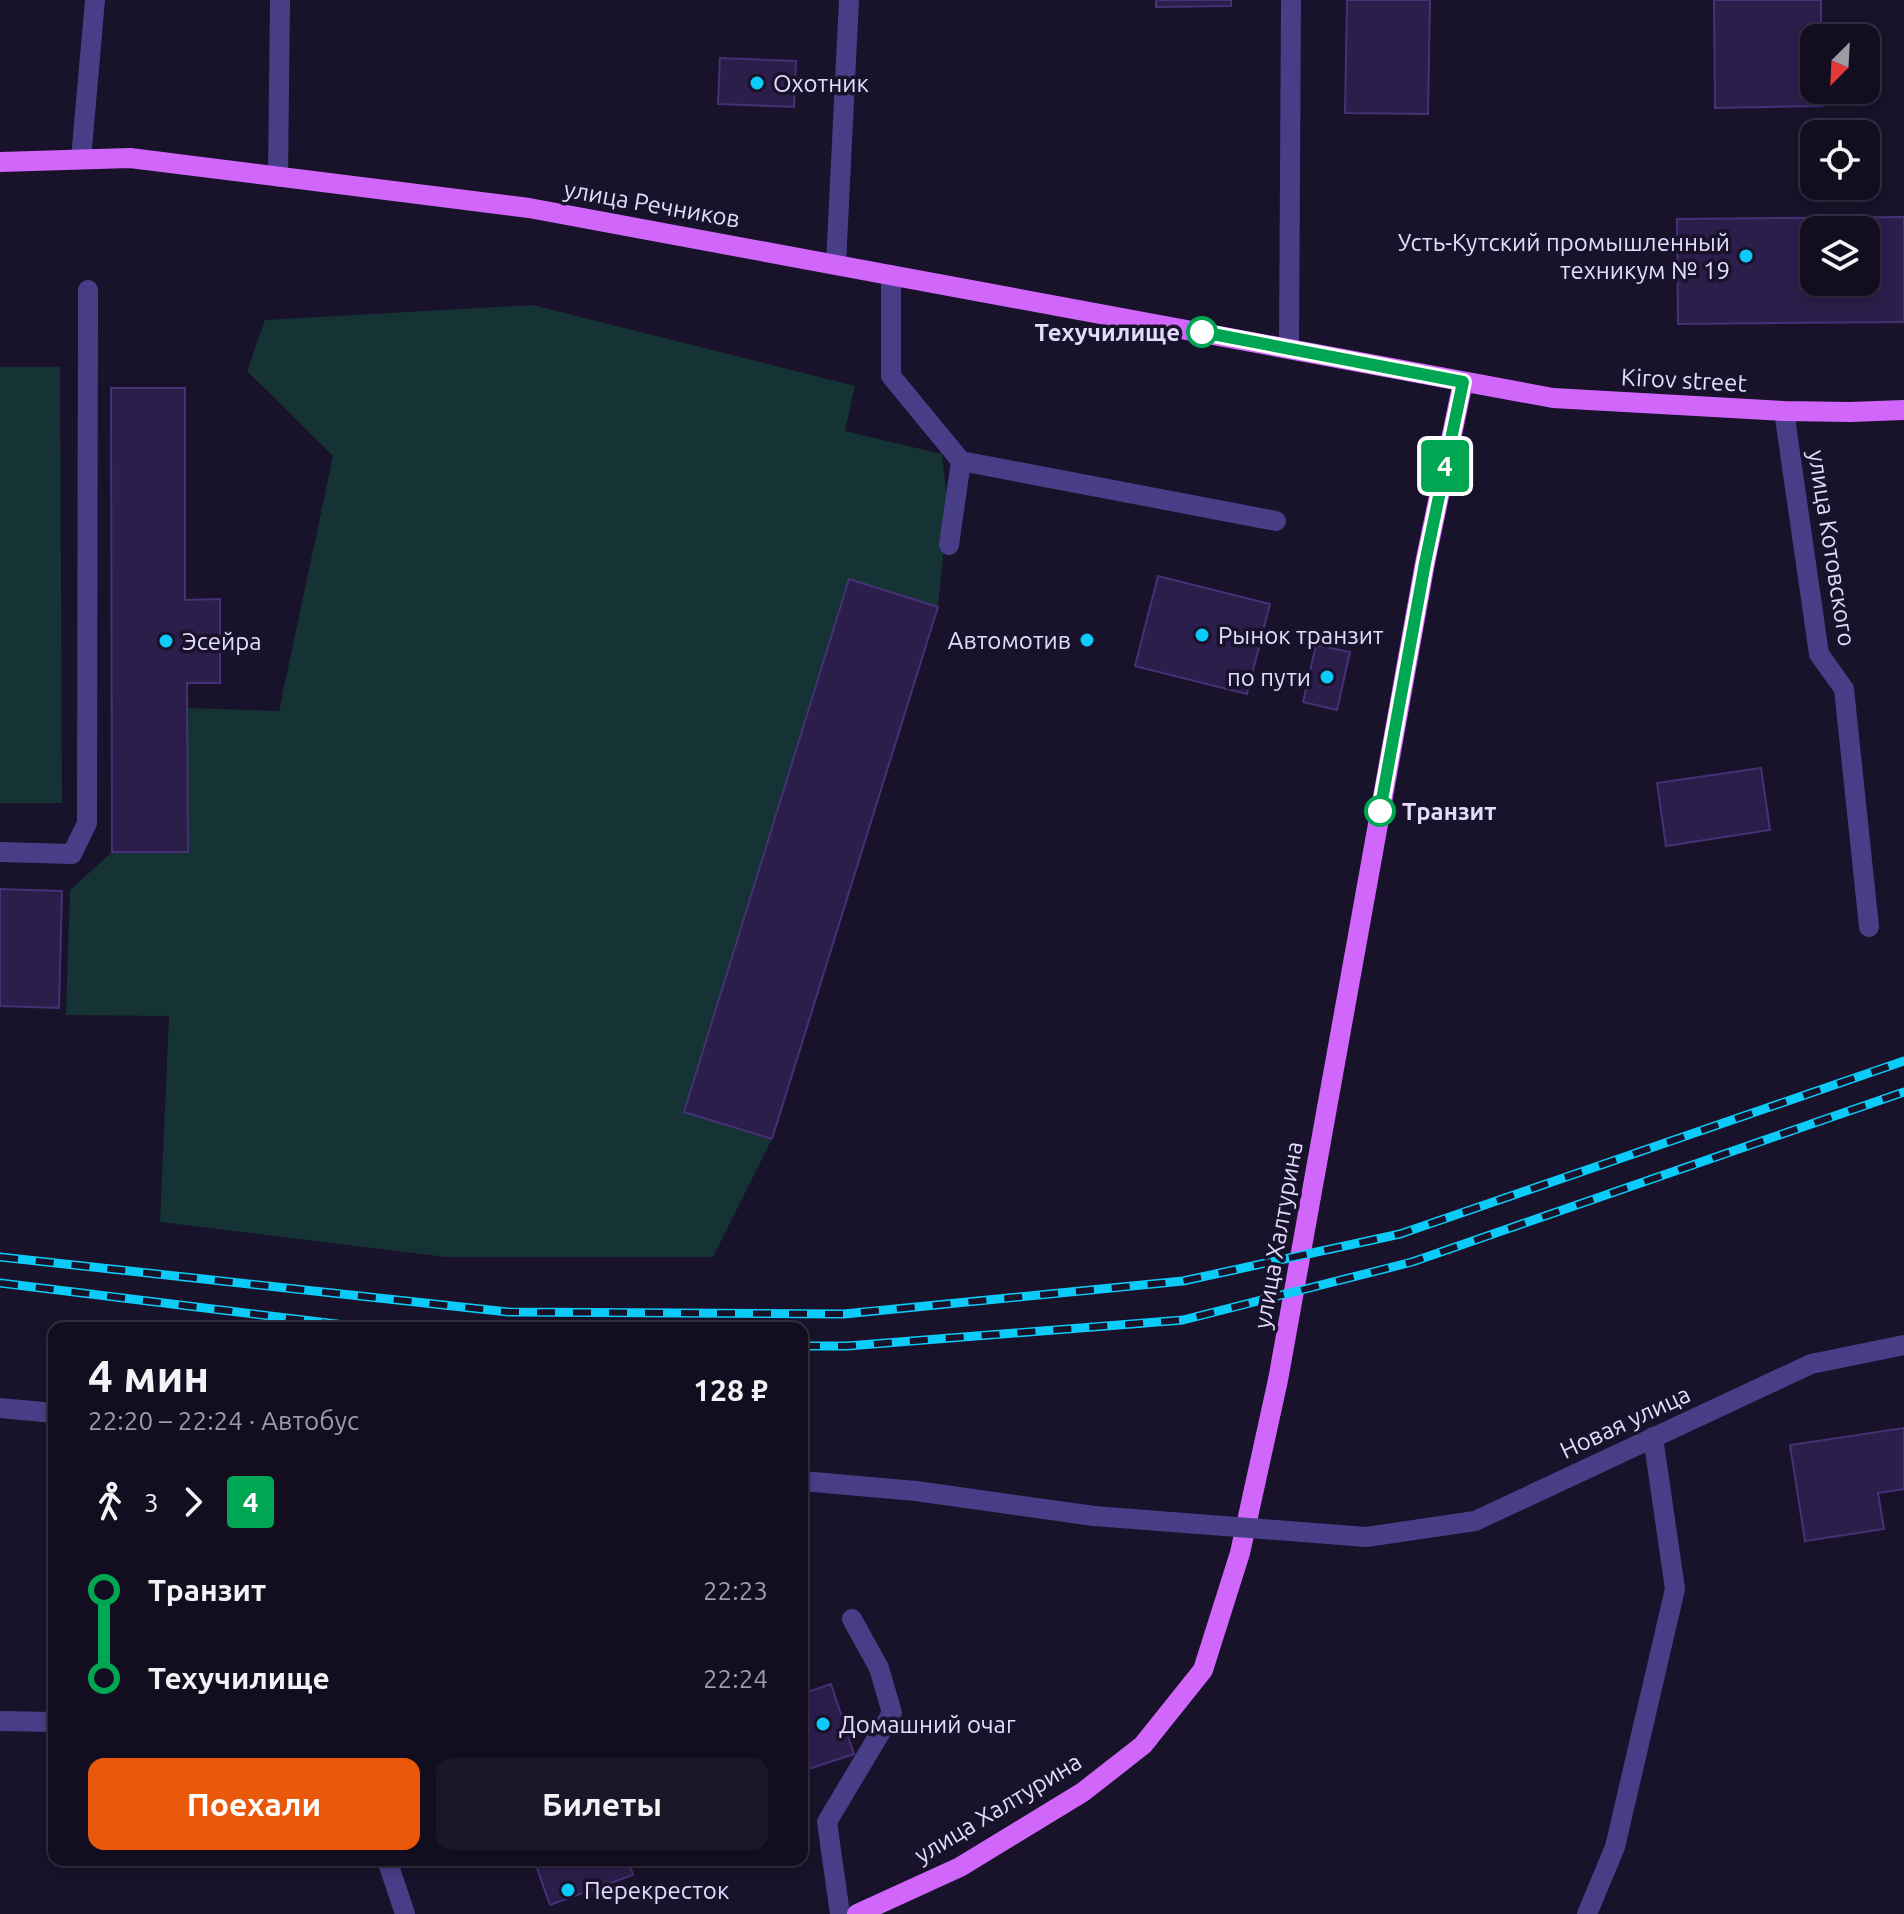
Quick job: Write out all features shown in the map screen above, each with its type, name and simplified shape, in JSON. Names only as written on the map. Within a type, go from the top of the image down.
[{"type":"main road","name":"улица Речников","points":[[0,162],[130,158],[529,208],[1289,347]]},
{"type":"main road","name":"Kirov street","points":[[1289,347],[1553,398],[1784,411],[1904,410]]},
{"type":"main road","name":"улица Халтурина","points":[[857,1914],[960,1867],[1083,1792],[1143,1745],[1203,1670],[1240,1553],[1278,1380],[1425,563],[1463,382]]},
{"type":"street","points":[[81,159],[95,0]]},
{"type":"street","points":[[278,177],[280,0]]},
{"type":"street","points":[[836,264],[849,0]]},
{"type":"street","points":[[1289,347],[1291,0]]},
{"type":"street","points":[[891,275],[891,376],[961,461],[1276,521]]},
{"type":"street","points":[[0,852],[72,854],[87,823],[88,290]]},
{"type":"street","name":"улица Котовского","points":[[1784,411],[1819,654],[1844,689],[1869,927]]},
{"type":"street","points":[[949,545],[961,461]]},
{"type":"street","name":"Новая улица","points":[[808,1482],[916,1491],[1094,1516],[1366,1537],[1475,1521],[1811,1364],[1904,1345]]},
{"type":"street","points":[[0,1408],[48,1412]]},
{"type":"street","points":[[1587,1914],[1615,1847],[1675,1589],[1653,1437]]},
{"type":"street","points":[[840,1914],[827,1822],[892,1713],[879,1668],[852,1619]]},
{"type":"street","points":[[0,1721],[48,1722]]},
{"type":"street","points":[[389,1866],[405,1914]]},
{"type":"green space","points":[[533,305],[855,386],[845,431],[942,454],[948,507],[938,607],[772,1139],[713,1257],[446,1257],[160,1222],[169,1016],[66,1015],[70,890],[112,852],[188,851],[188,708],[279,711],[333,456],[247,371],[265,320]]},
{"type":"green space","points":[[0,367],[60,367],[62,803],[0,803]]},
{"type":"building","points":[[1156,0],[1231,0],[1231,6],[1156,7]]},
{"type":"building","points":[[1347,0],[1430,0],[1428,114],[1345,113]]},
{"type":"building","points":[[1714,0],[1821,0],[1821,24],[1800,24],[1800,104],[1822,106],[1715,108]]},
{"type":"building","name":"Охотник","points":[[720,58],[796,61],[794,107],[718,104]]},
{"type":"building","name":"Усть-Кутский промышленный техникум № 19","points":[[1880,217],[1904,217],[1904,322],[1678,324],[1677,219],[1800,218],[1800,296],[1880,296]]},
{"type":"building","name":"Эсейра","points":[[111,388],[185,388],[185,600],[220,599],[220,683],[187,683],[188,852],[112,852]]},
{"type":"building","name":"Рынок транзит","points":[[1158,576],[1270,604],[1247,694],[1135,666]]},
{"type":"building","points":[[849,579],[938,607],[772,1139],[684,1112]]},
{"type":"building","name":"по пути","points":[[1316,645],[1350,652],[1337,710],[1303,702]]},
{"type":"building","points":[[1761,768],[1770,830],[1666,846],[1657,783]]},
{"type":"building","points":[[0,889],[62,891],[59,1008],[0,1006]]},
{"type":"building","points":[[1904,1428],[1904,1489],[1878,1493],[1884,1529],[1805,1541],[1790,1445]]},
{"type":"building","name":"Домашний очаг","points":[[831,1684],[854,1754],[808,1769],[808,1692]]},
{"type":"building","name":"Перекресток","points":[[536,1866],[630,1866],[633,1875],[550,1905]]},
{"type":"railway","points":[[0,1257],[508,1312],[844,1314],[1183,1281],[1400,1234],[1904,1061]]},
{"type":"railway","points":[[808,1346],[847,1346],[1183,1320],[1412,1262],[1904,1092]]},
{"type":"railway","points":[[0,1283],[320,1322]]},
{"type":"bus line","name":"4","points":[[1202,332],[1463,382],[1425,563],[1380,811]]},
{"type":"place","name":"Охотник","points":[[757,83]]},
{"type":"place","name":"Усть-Кутский промышленный техникум № 19","points":[[1746,256]]},
{"type":"place","name":"Техучилище","points":[[1202,332]]},
{"type":"place","name":"Рынок транзит","points":[[1202,635]]},
{"type":"place","name":"Автомотив","points":[[1087,640]]},
{"type":"place","name":"Эсейра","points":[[166,641]]},
{"type":"place","name":"по пути","points":[[1327,677]]},
{"type":"place","name":"Транзит","points":[[1380,811]]},
{"type":"place","name":"Домашний очаг","points":[[823,1724]]},
{"type":"place","name":"Перекресток","points":[[568,1890]]}]
